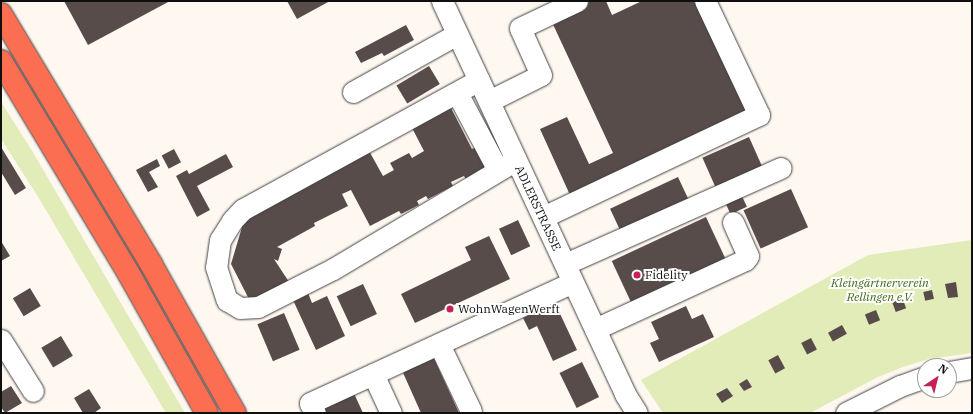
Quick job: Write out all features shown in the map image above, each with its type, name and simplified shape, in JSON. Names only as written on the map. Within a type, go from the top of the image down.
[{"type":"highway","points":[[1,14],[139,244],[235,413]]},
{"type":"highway","points":[[1,60],[126,270],[207,413]]},
{"type":"street","name":"ADLERSTRASSE","points":[[442,1],[595,329],[637,413]]},
{"type":"street","points":[[489,101],[541,75],[520,28],[577,1]]},
{"type":"street","points":[[543,217],[759,115],[705,1]]},
{"type":"street","points":[[353,92],[458,34]]},
{"type":"street","points":[[479,80],[243,209],[232,221],[220,240],[216,266],[227,300],[240,308],[258,307],[333,269],[516,160]]},
{"type":"street","points":[[456,93],[498,170]]},
{"type":"street","points":[[315,413],[310,403],[439,344],[569,273],[781,168]]},
{"type":"street","points":[[595,329],[745,260],[748,256],[733,222]]},
{"type":"street","points":[[1,340],[33,391]]},
{"type":"street","points":[[439,344],[470,411]]},
{"type":"street","points":[[957,371],[972,368]]},
{"type":"street","points":[[373,374],[391,413]]},
{"type":"street","points":[[846,413],[900,386],[917,380]]},
{"type":"green space","points":[[1,102],[31,149],[185,413],[166,413],[37,195],[1,139]]},
{"type":"green space","name":"Kleingärtnerverein Rellingen e.V.","points":[[972,240],[972,353],[936,358],[917,358],[917,363],[878,377],[810,413],[663,413],[641,380],[868,255]]},
{"type":"building","points":[[64,1],[170,1],[88,45]]},
{"type":"building","points":[[287,1],[330,1],[297,19]]},
{"type":"building","points":[[587,1],[606,1],[612,15],[642,1],[694,1],[747,114],[570,195],[540,129],[567,117],[589,164],[613,153],[550,18]]},
{"type":"building","points":[[406,25],[414,40],[384,56],[382,53],[361,63],[355,52]]},
{"type":"building","points":[[429,66],[440,84],[407,104],[396,86]]},
{"type":"building","points":[[450,106],[472,149],[476,147],[487,168],[466,179],[464,176],[451,182],[453,186],[428,199],[426,196],[417,201],[419,205],[401,214],[399,211],[370,226],[351,190],[342,194],[348,206],[314,223],[315,226],[277,247],[282,249],[278,261],[274,259],[291,285],[252,305],[231,264],[245,217],[368,149],[383,176],[394,170],[390,163],[409,153],[412,158],[424,151],[411,126]]},
{"type":"building","points":[[749,137],[762,166],[715,187],[702,158]]},
{"type":"building","points":[[1,147],[26,188],[15,195],[1,172]]},
{"type":"building","points":[[174,149],[181,162],[169,169],[162,156]]},
{"type":"building","points":[[226,154],[233,167],[197,186],[210,210],[197,217],[176,176],[187,170],[189,174]]},
{"type":"building","points":[[157,159],[160,166],[149,172],[158,187],[148,192],[136,170]]},
{"type":"building","points":[[678,177],[689,201],[621,232],[610,209]]},
{"type":"building","points":[[791,189],[808,227],[761,249],[743,210]]},
{"type":"building","points":[[741,194],[747,207],[731,214],[725,202]]},
{"type":"building","points":[[706,217],[728,264],[634,308],[612,261]]},
{"type":"building","points":[[518,220],[530,246],[511,255],[499,229]]},
{"type":"building","points":[[489,236],[510,279],[415,323],[401,294],[471,260],[465,247]]},
{"type":"building","points":[[1,241],[10,256],[1,261]]},
{"type":"building","points":[[956,282],[958,297],[948,298],[945,284]]},
{"type":"building","points":[[363,284],[377,314],[351,326],[337,296]]},
{"type":"building","points":[[30,288],[41,306],[24,316],[13,298]]},
{"type":"building","points":[[932,290],[934,299],[925,301],[923,292]]},
{"type":"building","points":[[308,293],[312,303],[327,296],[345,336],[316,350],[293,300]]},
{"type":"building","points":[[902,297],[906,308],[896,312],[892,301]]},
{"type":"building","points":[[555,303],[577,350],[553,361],[537,326],[529,330],[523,318]]},
{"type":"building","points":[[686,306],[692,319],[703,314],[714,337],[659,362],[650,343],[659,339],[651,322]]},
{"type":"building","points":[[876,310],[880,320],[869,325],[865,314]]},
{"type":"building","points":[[284,313],[300,350],[273,361],[257,324]]},
{"type":"building","points":[[842,325],[847,334],[833,342],[828,333]]},
{"type":"building","points":[[61,336],[73,356],[53,368],[41,348]]},
{"type":"building","points":[[811,338],[817,350],[807,355],[801,343]]},
{"type":"building","points":[[431,352],[459,413],[421,413],[400,366]]},
{"type":"building","points":[[778,355],[785,368],[775,373],[768,360]]},
{"type":"building","points":[[582,362],[599,397],[577,408],[560,373]]},
{"type":"building","points":[[747,379],[752,387],[744,391],[739,384]]},
{"type":"building","points":[[11,386],[22,403],[5,413],[1,407],[1,392]]},
{"type":"building","points":[[727,388],[733,396],[722,403],[716,394]]},
{"type":"building","points":[[89,389],[101,408],[94,413],[83,413],[74,398]]},
{"type":"building","points":[[352,389],[363,413],[326,413],[321,403]]},
{"type":"place","name":"Fidelity","points":[[637,275]]},
{"type":"place","name":"WohnWagenWerft","points":[[450,309]]}]
